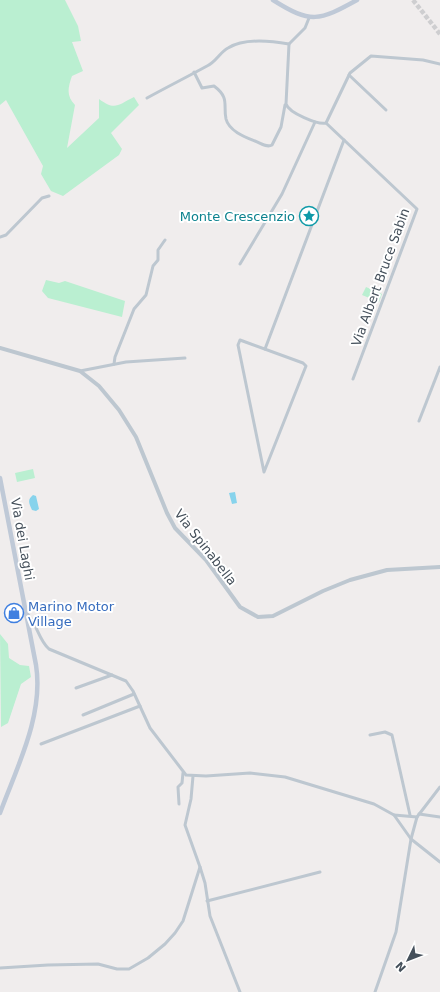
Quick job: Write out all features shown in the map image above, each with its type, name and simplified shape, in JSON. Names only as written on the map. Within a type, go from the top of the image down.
[{"type":"main road","points":[[273,0],[296,14],[309,18],[328,14],[357,0]]},
{"type":"main road","name":"Via dei Laghi","points":[[0,478],[24,611],[37,672],[38,699],[22,753],[0,813]]},
{"type":"street","points":[[194,72],[202,88],[214,86],[224,98],[226,103],[226,120],[234,130],[244,137],[266,146],[273,144],[279,132],[286,103],[289,44],[305,28],[309,18]]},
{"type":"street","points":[[147,98],[213,63],[224,50],[233,46],[263,41],[289,44]]},
{"type":"street","points":[[286,103],[290,110],[315,122],[326,124],[349,75],[371,56],[423,60],[440,64]]},
{"type":"street","points":[[349,75],[386,110]]},
{"type":"street","points":[[240,264],[282,194],[315,122]]},
{"type":"street","name":"Via Albert Bruce Sabin","points":[[326,124],[417,209],[353,379]]},
{"type":"street","points":[[265,349],[344,140]]},
{"type":"street","points":[[0,237],[6,235],[42,198],[49,196]]},
{"type":"street","points":[[114,364],[115,357],[134,309],[146,295],[153,266],[158,260],[158,250],[165,240]]},
{"type":"street","points":[[242,340],[265,349],[303,363],[306,367],[264,472],[238,342],[242,340]]},
{"type":"street","name":"Via Spinabella","points":[[0,348],[80,370],[105,391],[131,429],[144,454],[173,524],[208,562],[237,603],[248,613],[262,617],[273,616],[337,584],[381,571],[440,567]]},
{"type":"street","points":[[80,370],[114,364],[185,358]]},
{"type":"street","points":[[420,420],[440,366]]},
{"type":"street","points":[[24,611],[34,623],[41,639],[48,648],[126,681],[134,694],[150,728],[183,773],[193,776],[245,773],[285,777],[374,804],[394,815],[411,839],[440,862]]},
{"type":"street","points":[[76,688],[112,675]]},
{"type":"street","points":[[83,714],[134,694]]},
{"type":"street","points":[[41,744],[140,706]]},
{"type":"street","points":[[370,734],[385,732],[392,735],[410,815]]},
{"type":"street","points":[[179,804],[178,786],[182,783],[183,773]]},
{"type":"street","points":[[193,776],[191,799],[185,825],[200,867],[213,923],[240,992]]},
{"type":"street","points":[[375,992],[396,932],[411,839],[418,816],[440,787]]},
{"type":"street","points":[[394,815],[440,817]]},
{"type":"street","points":[[0,968],[98,964],[119,969],[134,967],[159,950],[178,929],[186,912],[200,867]]},
{"type":"street","points":[[208,900],[320,872]]},
{"type":"green space","points":[[0,0],[65,0],[78,26],[81,41],[72,42],[83,71],[72,76],[70,84],[69,95],[75,105],[67,148],[99,118],[99,99],[104,103],[116,106],[134,97],[139,105],[111,133],[122,149],[119,155],[63,196],[51,191],[41,174],[43,166],[6,100],[0,105]]},
{"type":"green space","points":[[46,280],[59,283],[65,281],[125,301],[122,317],[48,298],[42,291]]},
{"type":"green space","points":[[366,287],[382,294],[379,302],[362,295]]},
{"type":"green space","points":[[33,469],[35,478],[17,482],[15,473]]},
{"type":"green space","points":[[0,634],[8,644],[9,658],[20,665],[29,666],[31,677],[21,684],[8,723],[1,727]]},
{"type":"water","points":[[235,492],[237,503],[232,504],[229,493]]},
{"type":"water","points":[[33,495],[36,496],[39,509],[36,511],[32,510],[29,503],[30,498]]},
{"type":"tunnel","points":[[413,0],[440,34]]},
{"type":"place","name":"Monte Crescenzio","points":[[309,216]]},
{"type":"place","name":"Marino Motor Village","points":[[14,613]]}]
